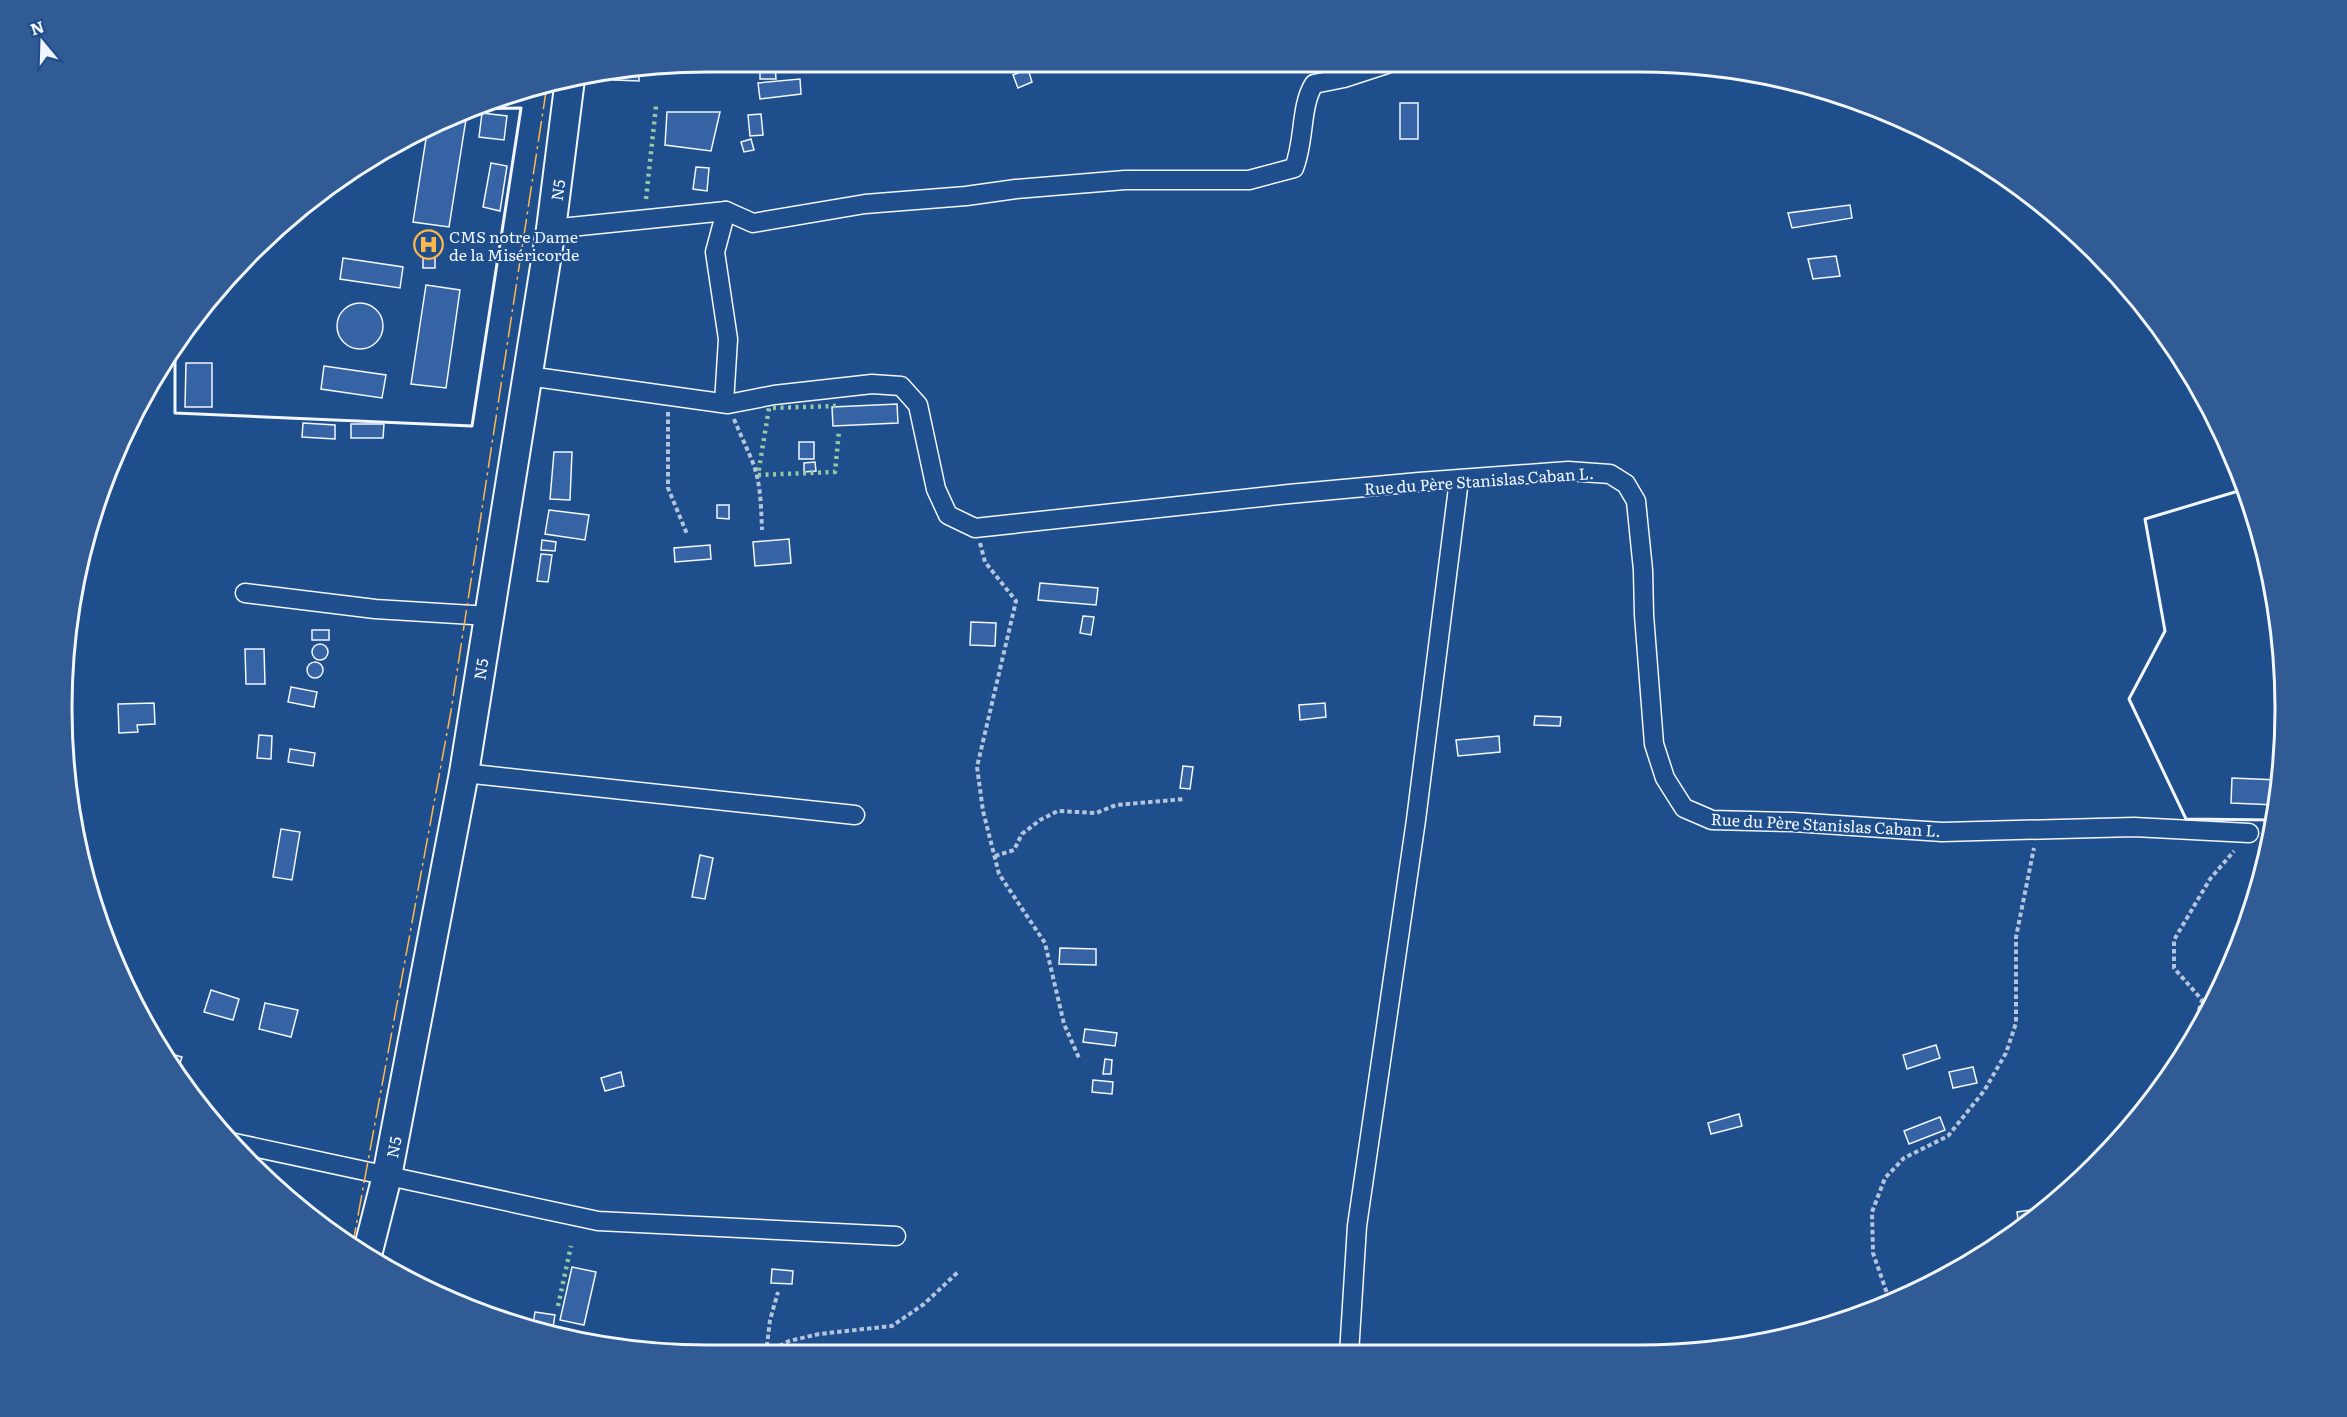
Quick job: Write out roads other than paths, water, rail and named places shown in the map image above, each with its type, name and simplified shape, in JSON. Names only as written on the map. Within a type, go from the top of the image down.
[{"type":"main road","name":"N5","points":[[369,1247],[387,1176],[464,773],[551,229],[569,88]]},
{"type":"street","points":[[551,229],[726,211],[753,223],[865,204],[1125,180],[1249,180],[1294,168],[1300,152],[1307,94],[1314,84],[1362,72]]},
{"type":"street","points":[[528,376],[726,404],[728,339],[715,252],[726,211]]},
{"type":"street","name":"Rue du Père Stanislas Caban L.","points":[[726,404],[774,395],[872,384],[901,386],[918,405],[936,489],[948,515],[975,528],[1289,494],[1568,471],[1600,472],[1620,479],[1631,491],[1636,501],[1643,570],[1654,744],[1665,778],[1684,808],[1712,820],[1793,822],[1942,832],[2134,827],[2249,833]]},
{"type":"street","points":[[1350,1345],[1357,1226],[1416,820],[1459,480]]},
{"type":"street","points":[[245,593],[375,609],[489,616]]},
{"type":"street","points":[[464,773],[855,815]]},
{"type":"street","points":[[246,1145],[598,1221],[896,1236]]},
{"type":"place","name":"CMS notre Dame de la Miséricorde","points":[[428,245]]}]
